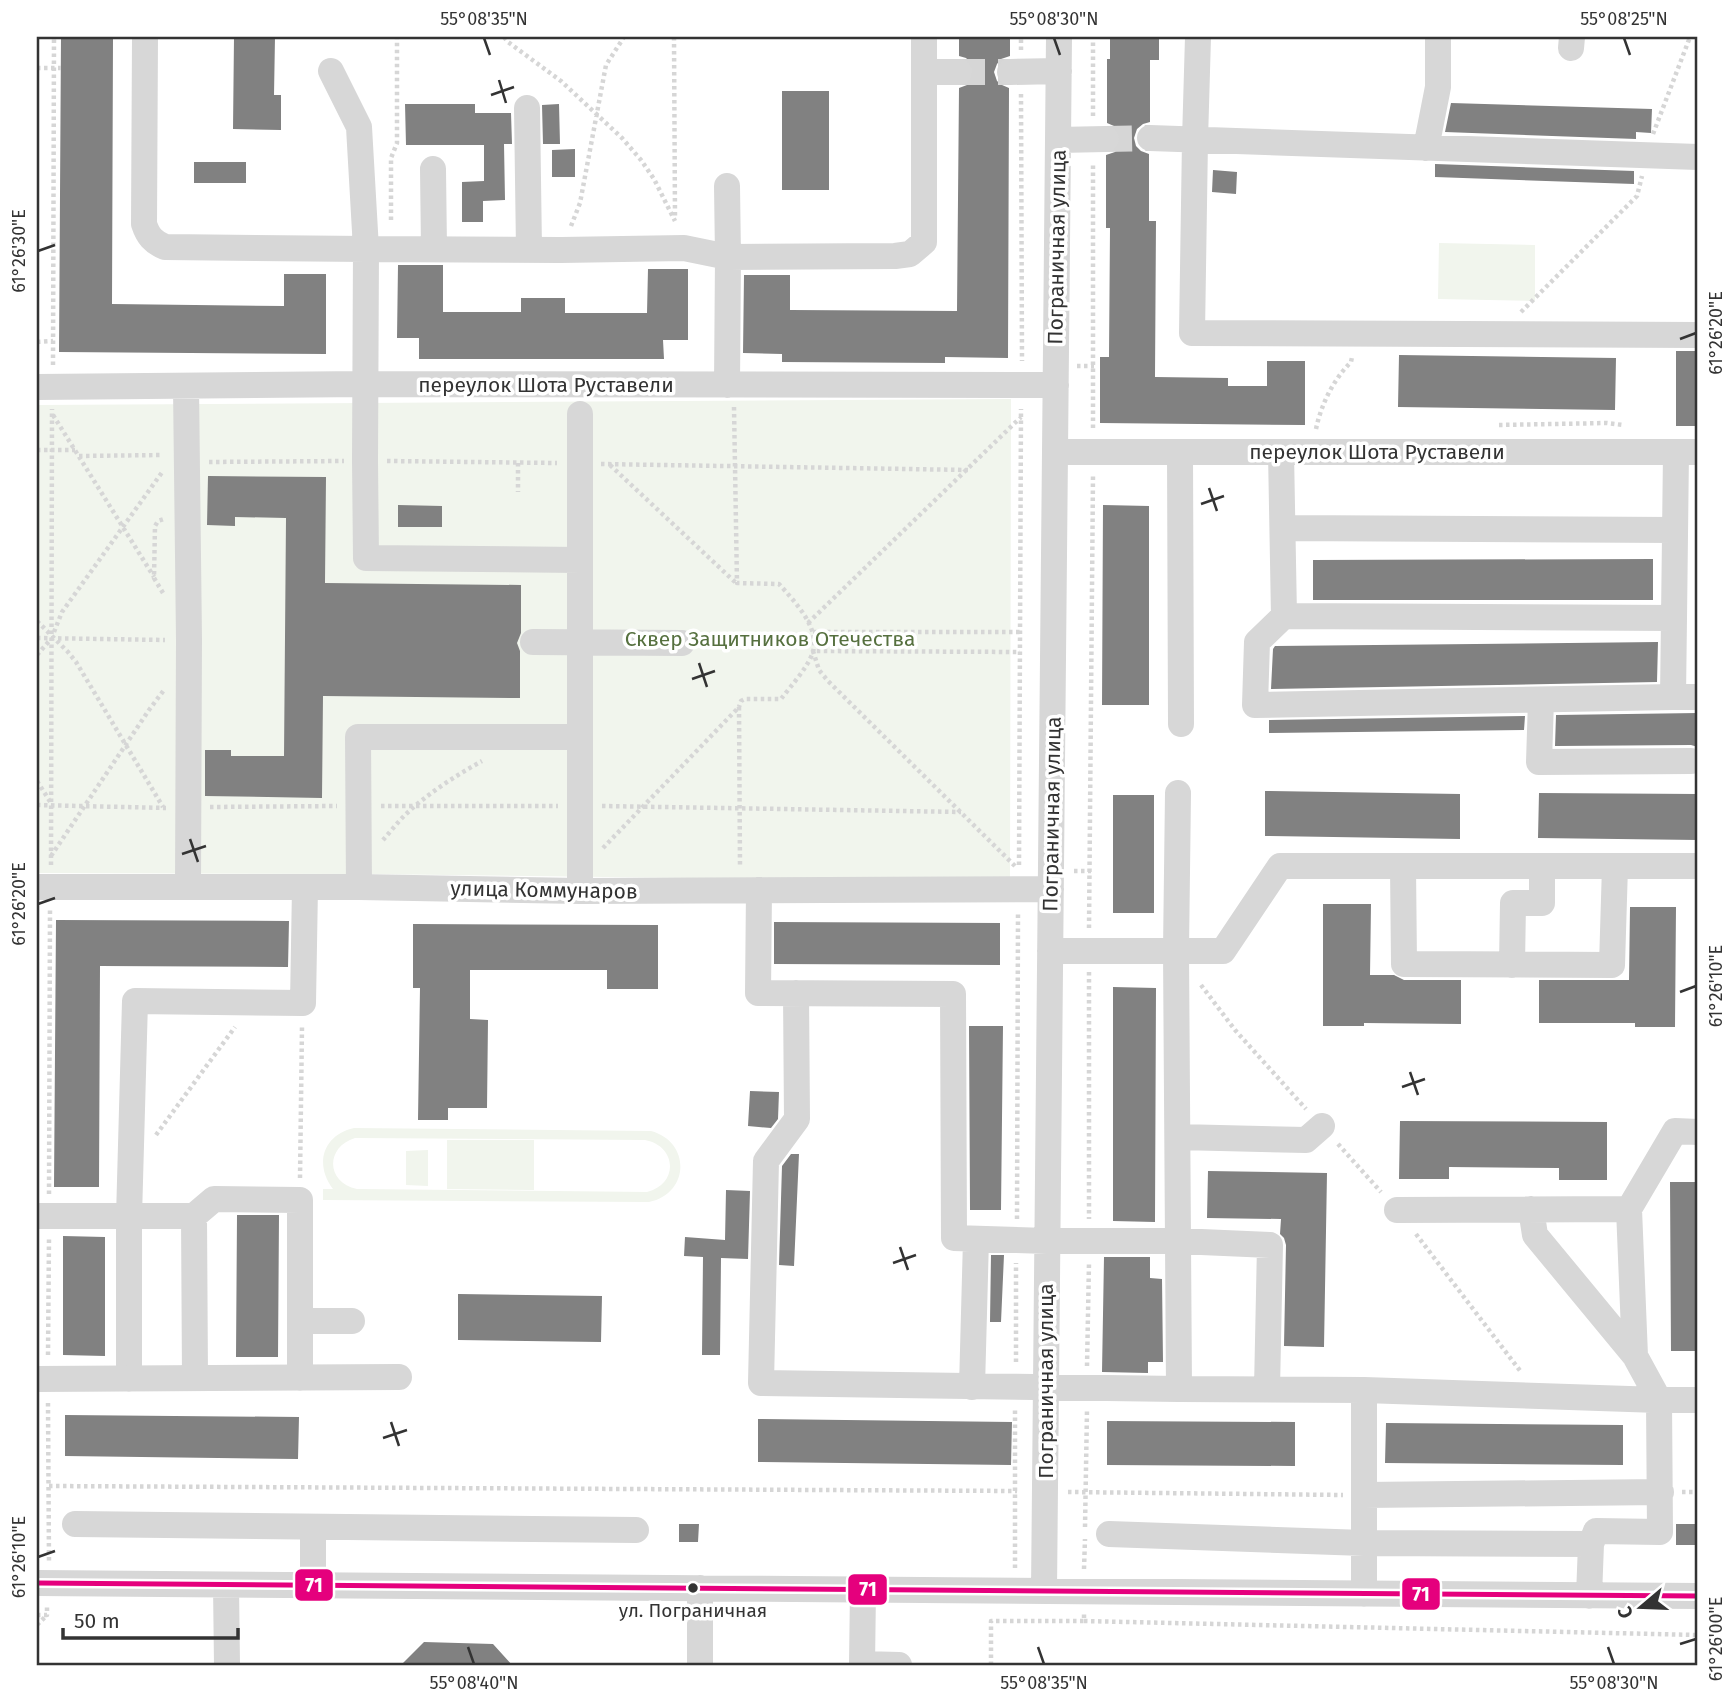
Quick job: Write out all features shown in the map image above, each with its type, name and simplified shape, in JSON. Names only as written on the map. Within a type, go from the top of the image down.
[{"type":"street","points":[[145,37],[144,224],[155,243],[165,247],[529,250],[684,248],[727,257],[895,256],[910,254],[923,242],[925,37]]},
{"type":"street","name":"Пограничная улица","points":[[1044,1591],[1059,37]]},
{"type":"street","points":[[1198,37],[1192,334],[1698,335]]},
{"type":"street","points":[[1426,148],[1438,88],[1438,37]]},
{"type":"street","points":[[331,71],[359,127],[378,249],[365,384],[366,558],[580,560]]},
{"type":"street","points":[[1015,71],[1059,71]]},
{"type":"street","points":[[925,72],[959,72]]},
{"type":"street","points":[[527,108],[541,194],[529,250]]},
{"type":"street","points":[[1150,138],[1698,157]]},
{"type":"street","points":[[1058,140],[1100,140]]},
{"type":"street","points":[[433,169],[434,249]]},
{"type":"street","points":[[727,186],[731,396]]},
{"type":"street","name":"переулок Шота Руставели","points":[[45,394],[186,387],[365,384],[731,396],[1056,385]]},
{"type":"street","points":[[186,387],[176,460],[174,812],[188,886]]},
{"type":"street","points":[[580,414],[580,891]]},
{"type":"street","points":[[1180,452],[1181,724]]},
{"type":"street","points":[[1281,452],[1284,616]]},
{"type":"street","points":[[1674,618],[1284,616],[1256,642],[1255,705],[1686,697],[1674,618],[1675,530],[1687,452]]},
{"type":"street","name":"переулок Шота Руставели","points":[[1055,453],[1687,452]]},
{"type":"street","points":[[1283,528],[1675,530]]},
{"type":"street","points":[[533,642],[681,643]]},
{"type":"street","points":[[1541,700],[1539,762],[1691,761]]},
{"type":"street","points":[[359,887],[358,737],[580,737]]},
{"type":"street","points":[[1178,793],[1176,950],[1179,1389]]},
{"type":"street","points":[[1050,951],[1223,951],[1280,866],[1698,866]]},
{"type":"street","points":[[1404,866],[1404,964],[1513,965],[1612,965],[1615,866]]},
{"type":"street","points":[[1513,965],[1513,903],[1542,903],[1542,866]]},
{"type":"street","points":[[749,883],[758,993],[953,994],[954,1238],[1270,1245],[1267,1389]]},
{"type":"street","name":"улица Коммунаров","points":[[43,887],[359,887],[580,891],[749,883],[1051,889]]},
{"type":"street","points":[[129,1379],[129,1217],[135,1001],[303,1003],[305,887]]},
{"type":"street","points":[[796,993],[797,1119],[766,1161],[761,1383],[1363,1390],[1698,1400]]},
{"type":"street","points":[[1178,1137],[1306,1140],[1321,1126]]},
{"type":"street","points":[[1635,1356],[1629,1209],[1675,1131],[1698,1132]]},
{"type":"street","points":[[43,1216],[194,1216],[214,1199],[300,1200],[300,1378]]},
{"type":"street","points":[[1531,1209],[1535,1235],[1635,1356],[1660,1400],[1660,1532],[1596,1531],[1591,1544],[1589,1595]]},
{"type":"street","points":[[1397,1210],[1629,1209]]},
{"type":"street","points":[[194,1216],[195,1378]]},
{"type":"street","points":[[972,1387],[976,1239]]},
{"type":"street","points":[[301,1321],[352,1321]]},
{"type":"street","points":[[43,1379],[399,1377]]},
{"type":"street","points":[[1363,1390],[1363,1594]]},
{"type":"street","points":[[1364,1495],[1661,1492]]},
{"type":"street","points":[[75,1524],[636,1530]]},
{"type":"street","points":[[313,1527],[313,1586]]},
{"type":"street","points":[[1109,1534],[1364,1543],[1591,1544]]},
{"type":"street","points":[[43,1583],[1698,1596]]},
{"type":"street","points":[[226,1585],[227,1665]]},
{"type":"street","points":[[700,1588],[700,1665]]},
{"type":"street","points":[[863,1590],[862,1665],[899,1665]]},
{"type":"path","points":[[47,1615],[43,1583],[49,1486],[43,1379],[43,887],[51,857],[52,805],[52,408],[45,394],[53,341],[54,37]]},
{"type":"path","points":[[378,249],[391,158],[397,143],[397,37]]},
{"type":"path","points":[[504,37],[561,80],[622,138],[654,179],[675,220]]},
{"type":"path","points":[[561,250],[580,202],[606,65],[624,37]]},
{"type":"path","points":[[674,37],[675,220],[676,236],[684,248]]},
{"type":"path","points":[[49,1486],[1015,1491],[1022,385],[1015,71],[1021,37]]},
{"type":"path","points":[[1084,1621],[1093,452],[1100,140],[1093,37]]},
{"type":"path","points":[[1499,333],[1637,196],[1657,121],[1690,37]]},
{"type":"path","points":[[37,68],[61,68]]},
{"type":"path","points":[[1315,433],[1320,408],[1351,362],[1353,333]]},
{"type":"path","points":[[37,342],[53,341]]},
{"type":"path","points":[[731,396],[737,583]]},
{"type":"path","points":[[52,414],[169,602]]},
{"type":"path","points":[[808,623],[1021,418]]},
{"type":"path","points":[[37,450],[76,450]]},
{"type":"path","points":[[79,456],[176,460],[568,463]]},
{"type":"path","points":[[37,655],[52,638],[62,612],[123,526],[176,460]]},
{"type":"path","points":[[518,463],[518,492]]},
{"type":"path","points":[[599,464],[968,470]]},
{"type":"path","points":[[609,464],[737,583],[779,584],[813,632],[813,651],[819,670],[828,681],[1003,854]]},
{"type":"path","points":[[154,578],[155,526],[158,521],[169,516]]},
{"type":"path","points":[[37,621],[76,662],[126,745],[174,812]]},
{"type":"path","points":[[813,632],[1020,632]]},
{"type":"path","points":[[37,638],[169,640]]},
{"type":"path","points":[[813,651],[1020,652]]},
{"type":"path","points":[[598,853],[741,701],[781,698],[813,651]]},
{"type":"path","points":[[51,857],[169,684],[169,694]]},
{"type":"path","points":[[738,707],[740,808],[749,883]]},
{"type":"path","points":[[359,856],[377,846],[415,806],[486,759],[513,737]]},
{"type":"path","points":[[37,780],[52,805]]},
{"type":"path","points":[[37,805],[86,805],[174,812],[358,806],[558,806]]},
{"type":"path","points":[[602,806],[961,812]]},
{"type":"path","points":[[1176,950],[1234,1030],[1397,1210],[1539,1396]]},
{"type":"path","points":[[155,1137],[253,1002]]},
{"type":"path","points":[[300,1200],[303,1003]]},
{"type":"path","points":[[37,1615],[47,1615]]},
{"type":"path","points":[[37,1625],[47,1615]]},
{"type":"path","points":[[991,1665],[991,1620],[1698,1634]]},
{"type":"green space","points":[[1439,243],[1535,245],[1535,301],[1438,299]]},
{"type":"green space","name":"Сквер Защитников Отечества","points":[[1011,399],[1010,882],[37,873],[37,405]]},
{"type":"green space","points":[[354,1128],[651,1131],[673,1145],[679,1156],[680,1167],[672,1189],[649,1202],[323,1200],[323,1189],[333,1189],[324,1170],[325,1152],[335,1137]],"holes":[[[355,1138],[645,1140],[663,1150],[670,1165],[665,1181],[647,1192],[357,1189],[339,1180],[333,1165],[338,1149]]]},
{"type":"green space","points":[[447,1140],[534,1140],[534,1190],[447,1189]]},
{"type":"green space","points":[[428,1150],[428,1186],[406,1185],[406,1151]]},
{"type":"building","points":[[61,37],[113,37],[112,304],[284,306],[284,274],[326,274],[326,354],[59,352]]},
{"type":"building","points":[[234,37],[275,37],[274,95],[281,95],[281,130],[233,129]]},
{"type":"building","points":[[959,37],[1010,37],[1010,56],[1001,59],[994,72],[997,81],[1009,88],[1008,358],[945,357],[945,363],[782,362],[782,354],[743,353],[744,275],[790,275],[790,310],[957,311],[959,88],[967,85],[975,73],[972,64],[959,56]]},
{"type":"building","points":[[1110,37],[1159,37],[1159,60],[1150,60],[1150,122],[1137,129],[1134,138],[1136,146],[1149,154],[1149,221],[1156,221],[1155,377],[1228,378],[1228,386],[1267,386],[1267,361],[1305,361],[1305,425],[1100,423],[1100,357],[1109,357],[1110,228],[1106,228],[1106,155],[1115,152],[1122,139],[1119,130],[1107,123],[1107,59],[1110,59]]},
{"type":"building","points":[[782,91],[829,91],[829,190],[782,190]]},
{"type":"building","points":[[1451,103],[1652,109],[1651,133],[1636,132],[1636,139],[1445,132]]},
{"type":"building","points":[[405,104],[475,104],[475,113],[511,113],[512,144],[504,144],[505,200],[483,201],[483,222],[462,222],[462,182],[484,181],[484,145],[406,145]]},
{"type":"building","points":[[559,104],[560,144],[543,144],[542,105]]},
{"type":"building","points":[[575,149],[575,177],[552,177],[552,150]]},
{"type":"building","points":[[194,162],[246,162],[246,183],[194,183]]},
{"type":"building","points":[[1435,164],[1634,171],[1634,184],[1435,177]]},
{"type":"building","points":[[1213,170],[1237,172],[1236,194],[1212,192]]},
{"type":"building","points":[[398,265],[443,265],[443,312],[521,312],[521,298],[565,298],[565,313],[647,313],[648,269],[688,269],[688,340],[663,340],[664,359],[419,359],[419,338],[397,338]]},
{"type":"building","points":[[1676,351],[1698,351],[1698,426],[1676,426]]},
{"type":"building","points":[[1399,355],[1616,358],[1615,410],[1398,407]]},
{"type":"building","points":[[208,476],[326,477],[325,583],[521,585],[521,633],[517,643],[520,651],[520,698],[323,696],[322,798],[205,796],[205,750],[231,750],[231,756],[284,756],[286,518],[235,517],[235,526],[207,525]]},
{"type":"building","points":[[398,505],[442,506],[442,527],[398,527]]},
{"type":"building","points":[[1103,505],[1149,506],[1149,705],[1102,705]]},
{"type":"building","points":[[1653,559],[1653,600],[1313,600],[1313,560]]},
{"type":"building","points":[[1658,642],[1657,682],[1271,689],[1275,646]]},
{"type":"building","points":[[1698,713],[1698,747],[1555,746],[1556,715]]},
{"type":"building","points":[[1525,716],[1524,730],[1269,733],[1269,720]]},
{"type":"building","points":[[1265,791],[1460,794],[1460,839],[1265,836]]},
{"type":"building","points":[[1539,793],[1698,794],[1698,840],[1538,838]]},
{"type":"building","points":[[1113,795],[1154,795],[1154,913],[1113,913]]},
{"type":"building","points":[[1323,904],[1371,904],[1370,975],[1394,975],[1404,980],[1461,980],[1461,1024],[1364,1023],[1364,1026],[1323,1026]]},
{"type":"building","points":[[1630,907],[1676,907],[1675,1027],[1635,1027],[1635,1023],[1539,1023],[1539,980],[1629,980]]},
{"type":"building","points":[[56,920],[289,921],[288,967],[100,966],[99,1187],[54,1187]]},
{"type":"building","points":[[774,922],[1000,923],[1000,965],[774,964]]},
{"type":"building","points":[[413,924],[658,925],[658,989],[607,989],[607,970],[470,970],[470,1019],[488,1020],[487,1108],[448,1108],[448,1120],[418,1120],[420,988],[413,988]]},
{"type":"building","points":[[1113,987],[1156,988],[1155,1222],[1113,1221]]},
{"type":"building","points":[[969,1026],[1003,1026],[1001,1210],[970,1210]]},
{"type":"building","points":[[750,1091],[779,1092],[778,1119],[771,1128],[748,1126]]},
{"type":"building","points":[[1400,1121],[1607,1122],[1607,1180],[1559,1180],[1559,1168],[1449,1167],[1449,1179],[1399,1179]]},
{"type":"building","points":[[791,1154],[799,1154],[794,1266],[779,1265],[782,1166]]},
{"type":"building","points":[[1208,1171],[1327,1173],[1324,1347],[1284,1346],[1286,1245],[1280,1234],[1281,1219],[1207,1218]]},
{"type":"building","points":[[1670,1182],[1698,1182],[1698,1351],[1671,1351]]},
{"type":"building","points":[[726,1190],[750,1191],[748,1259],[721,1258],[720,1355],[702,1355],[703,1257],[684,1256],[685,1237],[725,1240]]},
{"type":"building","points":[[237,1215],[279,1215],[278,1357],[236,1357]]},
{"type":"building","points":[[63,1236],[105,1237],[105,1356],[63,1355]]},
{"type":"building","points":[[991,1255],[1004,1255],[1001,1322],[990,1322]]},
{"type":"building","points":[[1104,1257],[1150,1257],[1150,1278],[1162,1279],[1163,1362],[1148,1362],[1148,1373],[1102,1372]]},
{"type":"building","points":[[458,1294],[602,1296],[601,1342],[458,1340]]},
{"type":"building","points":[[65,1415],[299,1417],[298,1459],[65,1456]]},
{"type":"building","points":[[758,1419],[1012,1422],[1011,1465],[758,1462]]},
{"type":"building","points":[[1107,1421],[1295,1422],[1295,1466],[1107,1465]]},
{"type":"building","points":[[1386,1423],[1623,1425],[1623,1465],[1385,1463]]},
{"type":"building","points":[[679,1524],[699,1524],[698,1542],[679,1542]]},
{"type":"building","points":[[1676,1524],[1698,1524],[1698,1545],[1676,1545]]},
{"type":"building","points":[[424,1642],[493,1644],[512,1665],[401,1665]]},
{"type":"tunnel","points":[[959,72],[1010,72]]},
{"type":"tunnel","points":[[1106,139],[1150,138]]},
{"type":"transit line","name":"71","points":[[37,1583],[1698,1596]]},
{"type":"place","name":"ул. Пограничная","points":[[693,1588]]}]
